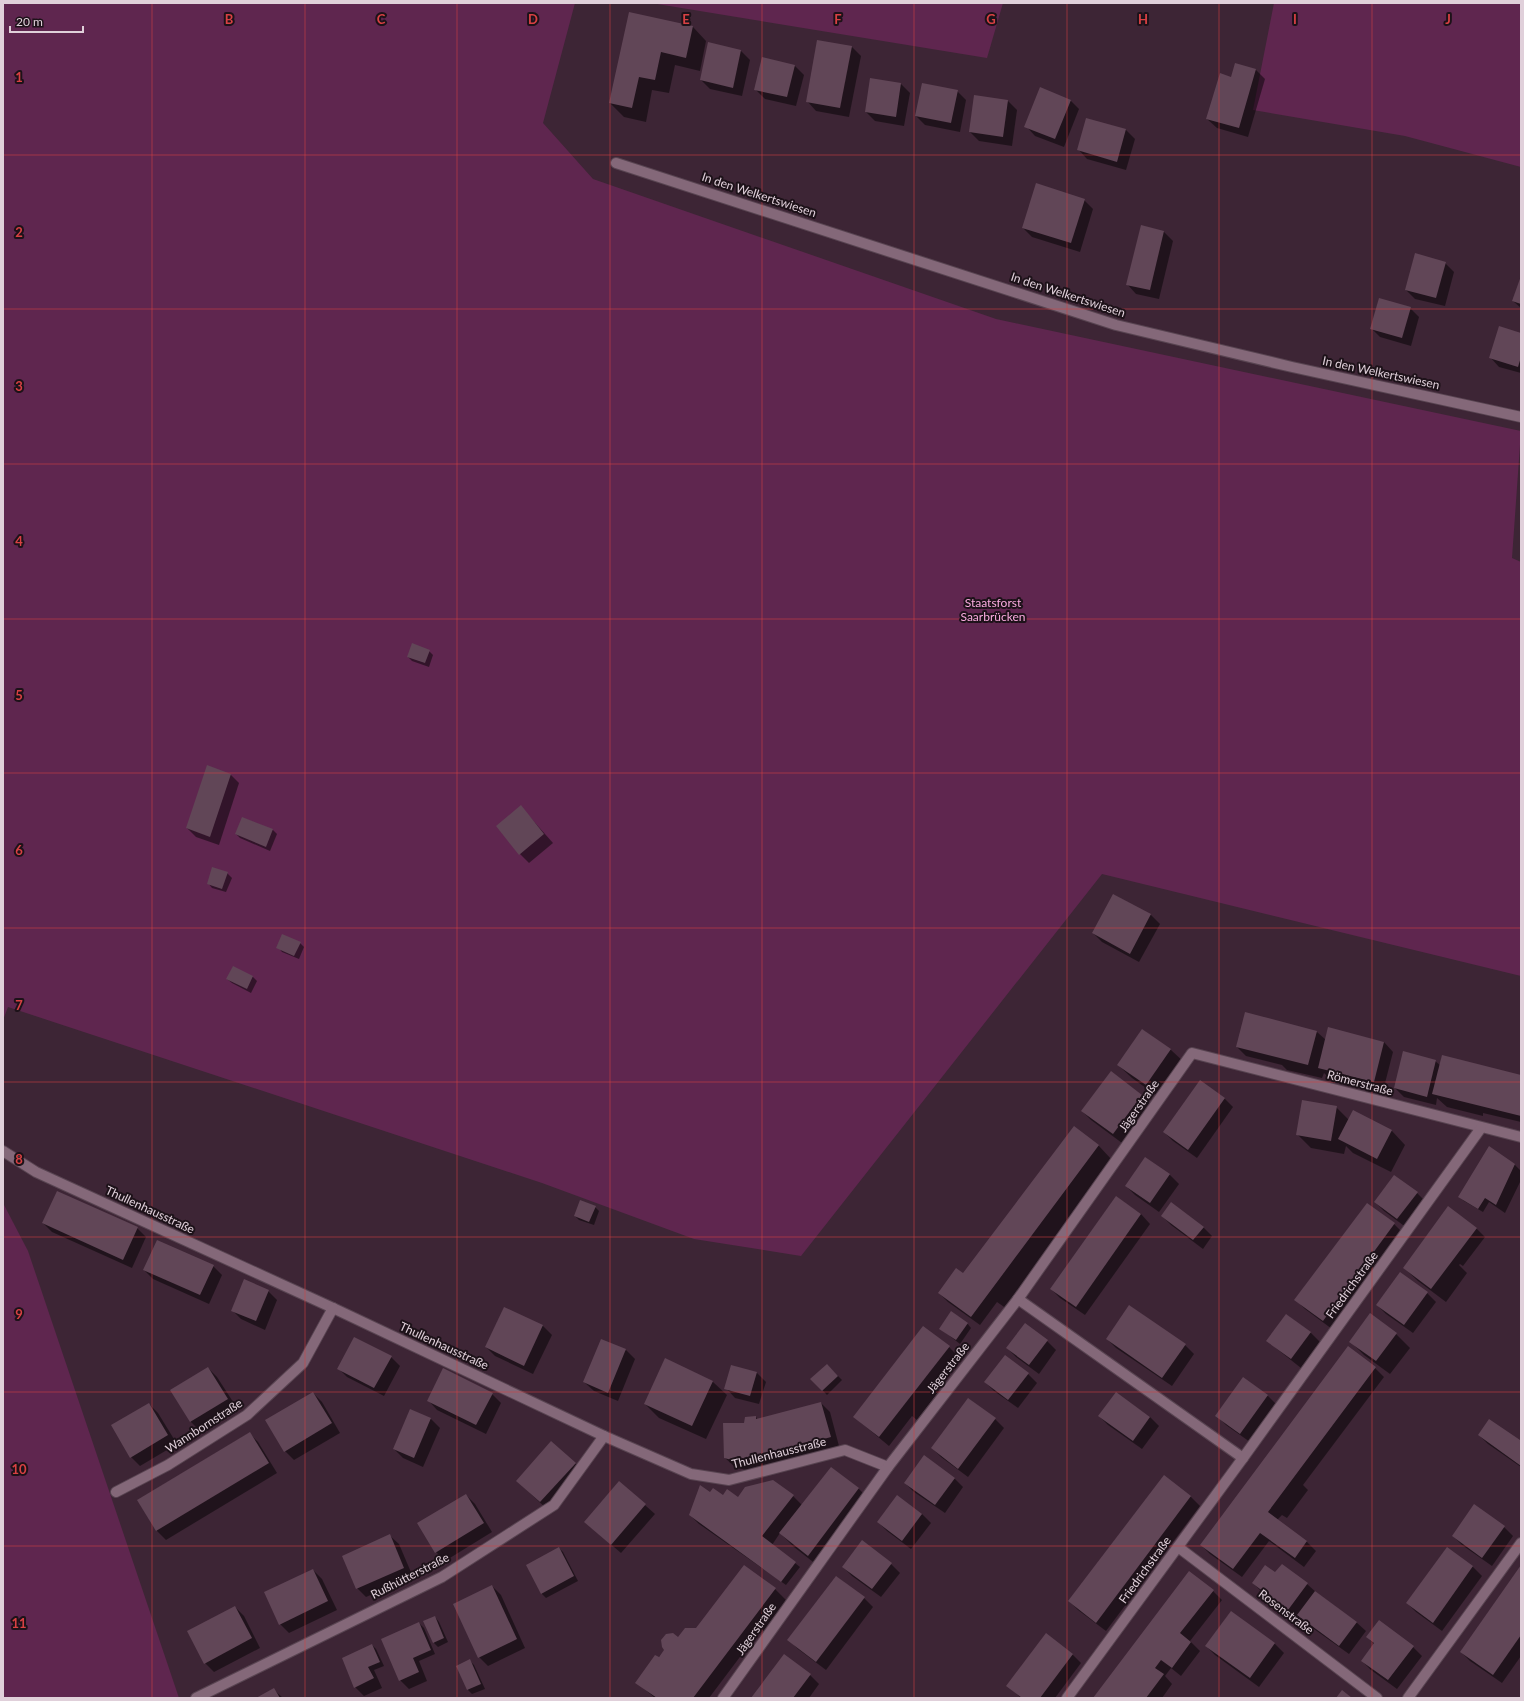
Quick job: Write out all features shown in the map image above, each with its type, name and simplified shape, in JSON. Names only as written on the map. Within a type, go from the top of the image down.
[{"type":"street","name":"In den Welkertswiesen","points":[[616,163],[1116,325],[1292,367],[1521,417]]},
{"type":"street","name":"Römerstraße","points":[[1192,1052],[1481,1128],[1521,1137]]},
{"type":"street","name":"Jägerstraße","points":[[724,1698],[888,1467],[1018,1299],[1192,1052]]},
{"type":"street","name":"Friedrichstraße","points":[[1067,1698],[1244,1458],[1481,1128]]},
{"type":"street","name":"Thullenhausstraße","points":[[3,1151],[36,1172],[333,1308],[604,1436],[691,1474],[729,1480],[845,1450],[888,1467]]},
{"type":"street","points":[[1018,1299],[1244,1458]]},
{"type":"street","name":"Wannbornstraße","points":[[116,1492],[168,1465],[247,1415],[302,1363],[333,1308]]},
{"type":"street","name":"Rußhütterstraße","points":[[196,1698],[442,1577],[554,1505],[604,1436]]},
{"type":"street","points":[[1408,1698],[1521,1543]]},
{"type":"street","name":"Rosenstraße","points":[[1178,1547],[1377,1698]]},
{"type":"green space","name":"Staatsforst Saarbrücken","points":[[3,3],[575,3],[543,123],[593,179],[996,319],[1521,431],[1512,558],[1521,562],[1521,976],[1102,874],[801,1256],[694,1239],[542,1183],[8,1007],[3,1020]]},
{"type":"green space","points":[[651,3],[1003,3],[987,58]]},
{"type":"green space","points":[[1274,3],[1521,3],[1521,167],[1405,136],[1253,110]]},
{"type":"green space","points":[[3,1203],[28,1251],[179,1698],[3,1698]]},
{"type":"building","points":[[629,12],[693,26],[686,58],[661,52],[655,80],[639,77],[632,108],[609,103]]},
{"type":"building","points":[[817,40],[852,46],[840,108],[806,102]]},
{"type":"building","points":[[708,42],[741,50],[733,88],[700,80]]},
{"type":"building","points":[[762,57],[795,65],[787,97],[754,90]]},
{"type":"building","points":[[1235,63],[1256,69],[1239,128],[1206,119],[1220,73],[1231,77]]},
{"type":"building","points":[[870,78],[901,83],[896,117],[865,112]]},
{"type":"building","points":[[922,83],[958,90],[951,123],[915,116]]},
{"type":"building","points":[[1040,87],[1071,100],[1055,139],[1024,127]]},
{"type":"building","points":[[974,95],[1008,100],[1003,137],[969,132]]},
{"type":"building","points":[[1086,118],[1126,129],[1117,162],[1077,150]]},
{"type":"building","points":[[1036,183],[1085,199],[1071,243],[1022,228]]},
{"type":"building","points":[[1141,225],[1164,231],[1150,290],[1126,285]]},
{"type":"building","points":[[1415,253],[1446,262],[1436,298],[1405,290]]},
{"type":"building","points":[[1521,276],[1521,304],[1512,301]]},
{"type":"building","points":[[1379,298],[1411,307],[1402,338],[1370,329]]},
{"type":"building","points":[[1499,326],[1521,333],[1521,357],[1518,367],[1489,358]]},
{"type":"building","points":[[412,643],[430,650],[425,663],[407,657]]},
{"type":"building","points":[[207,765],[231,774],[210,837],[186,828]]},
{"type":"building","points":[[521,805],[544,834],[519,855],[496,826]]},
{"type":"building","points":[[242,817],[273,829],[266,847],[235,834]]},
{"type":"building","points":[[212,867],[228,872],[222,889],[207,884]]},
{"type":"building","points":[[1113,894],[1151,914],[1130,954],[1092,933]]},
{"type":"building","points":[[282,934],[301,942],[294,956],[276,948]]},
{"type":"building","points":[[233,966],[253,976],[247,989],[226,979]]},
{"type":"building","points":[[1245,1012],[1317,1031],[1308,1065],[1236,1047]]},
{"type":"building","points":[[1328,1027],[1384,1042],[1374,1082],[1318,1068]]},
{"type":"building","points":[[1142,1029],[1171,1049],[1146,1085],[1117,1065]]},
{"type":"building","points":[[1403,1051],[1436,1060],[1427,1097],[1394,1088]]},
{"type":"building","points":[[1442,1055],[1521,1075],[1521,1116],[1432,1094]]},
{"type":"building","points":[[1111,1071],[1142,1095],[1113,1134],[1081,1111]]},
{"type":"building","points":[[1200,1080],[1225,1098],[1188,1150],[1163,1132]]},
{"type":"building","points":[[1302,1100],[1337,1106],[1331,1141],[1296,1135]]},
{"type":"building","points":[[1353,1110],[1392,1130],[1377,1159],[1338,1139]]},
{"type":"building","points":[[1074,1126],[1099,1145],[971,1317],[938,1293],[956,1268],[963,1273]]},
{"type":"building","points":[[1489,1146],[1515,1164],[1496,1205],[1485,1198],[1478,1209],[1458,1197]]},
{"type":"building","points":[[1145,1157],[1170,1174],[1150,1203],[1125,1186]]},
{"type":"building","points":[[1394,1175],[1418,1192],[1397,1219],[1374,1202]]},
{"type":"building","points":[[57,1191],[138,1227],[123,1260],[42,1223]]},
{"type":"building","points":[[1116,1196],[1141,1214],[1076,1307],[1050,1289]]},
{"type":"building","points":[[580,1200],[596,1206],[589,1222],[574,1216]]},
{"type":"building","points":[[1171,1202],[1204,1227],[1193,1240],[1161,1216]]},
{"type":"building","points":[[1367,1203],[1395,1223],[1323,1321],[1294,1300]]},
{"type":"building","points":[[1448,1206],[1477,1228],[1431,1289],[1403,1268]]},
{"type":"building","points":[[157,1240],[214,1265],[200,1295],[143,1270]]},
{"type":"building","points":[[1400,1272],[1428,1292],[1404,1325],[1376,1305]]},
{"type":"building","points":[[244,1279],[269,1290],[256,1321],[231,1311]]},
{"type":"building","points":[[1129,1305],[1186,1344],[1162,1378],[1106,1339]]},
{"type":"building","points":[[504,1307],[543,1325],[524,1366],[485,1347]]},
{"type":"building","points":[[951,1311],[968,1323],[956,1340],[939,1329]]},
{"type":"building","points":[[1370,1313],[1397,1333],[1376,1361],[1349,1342]]},
{"type":"building","points":[[1286,1314],[1311,1332],[1291,1359],[1266,1341]]},
{"type":"building","points":[[1025,1323],[1048,1340],[1029,1365],[1006,1348]]},
{"type":"building","points":[[923,1326],[950,1346],[879,1437],[853,1417]]},
{"type":"building","points":[[354,1337],[392,1356],[374,1388],[337,1369]]},
{"type":"building","points":[[601,1339],[626,1349],[608,1393],[583,1382]]},
{"type":"building","points":[[1348,1346],[1376,1367],[1268,1512],[1307,1541],[1295,1558],[1260,1533],[1233,1569],[1200,1545]]},
{"type":"building","points":[[1005,1355],[1029,1373],[1008,1400],[984,1382]]},
{"type":"building","points":[[665,1358],[713,1381],[692,1426],[644,1404]]},
{"type":"building","points":[[827,1364],[838,1376],[822,1391],[810,1379]]},
{"type":"building","points":[[731,1365],[757,1372],[750,1396],[724,1389]]},
{"type":"building","points":[[208,1367],[228,1399],[190,1422],[170,1390]]},
{"type":"building","points":[[443,1368],[493,1393],[476,1425],[427,1401]]},
{"type":"building","points":[[1243,1377],[1268,1395],[1240,1434],[1215,1416]]},
{"type":"building","points":[[313,1392],[332,1423],[284,1452],[265,1420]]},
{"type":"building","points":[[1116,1392],[1150,1417],[1133,1441],[1098,1416]]},
{"type":"building","points":[[968,1398],[996,1418],[958,1469],[931,1448]]},
{"type":"building","points":[[821,1402],[831,1437],[744,1461],[724,1458],[723,1423],[744,1423],[745,1417],[756,1416],[756,1419]]},
{"type":"building","points":[[149,1403],[168,1435],[130,1458],[111,1425]]},
{"type":"building","points":[[410,1409],[431,1418],[414,1458],[393,1449]]},
{"type":"building","points":[[1489,1419],[1520,1440],[1521,1439],[1521,1466],[1478,1435]]},
{"type":"building","points":[[250,1432],[269,1463],[156,1531],[137,1500]]},
{"type":"building","points":[[551,1441],[576,1463],[540,1502],[516,1481]]},
{"type":"building","points":[[924,1455],[955,1478],[935,1505],[904,1483]]},
{"type":"building","points":[[831,1467],[859,1488],[808,1556],[779,1533]]},
{"type":"building","points":[[1164,1475],[1191,1496],[1096,1623],[1068,1601]]},
{"type":"building","points":[[773,1480],[794,1495],[762,1536],[796,1562],[781,1582],[689,1515],[700,1485],[710,1492],[713,1488],[723,1495],[727,1489],[738,1497],[745,1487]]},
{"type":"building","points":[[619,1481],[646,1504],[611,1545],[584,1522]]},
{"type":"building","points":[[466,1494],[484,1523],[435,1553],[417,1523]]},
{"type":"building","points":[[897,1495],[922,1514],[902,1541],[877,1522]]},
{"type":"building","points":[[1474,1504],[1505,1526],[1482,1558],[1452,1536]]},
{"type":"building","points":[[390,1534],[404,1568],[356,1589],[342,1556]]},
{"type":"building","points":[[862,1540],[892,1563],[872,1589],[842,1567]]},
{"type":"building","points":[[559,1547],[574,1576],[541,1594],[526,1565]]},
{"type":"building","points":[[1447,1547],[1473,1566],[1433,1623],[1406,1603]]},
{"type":"building","points":[[1282,1564],[1308,1583],[1288,1610],[1252,1583],[1265,1565],[1275,1572]]},
{"type":"building","points":[[744,1565],[776,1588],[693,1698],[657,1698],[635,1683],[655,1655],[659,1657],[664,1650],[661,1640],[666,1634],[673,1633],[678,1637],[685,1628],[696,1628]]},
{"type":"building","points":[[1521,1565],[1521,1635],[1493,1675],[1460,1652]]},
{"type":"building","points":[[313,1569],[328,1601],[279,1625],[264,1592]]},
{"type":"building","points":[[1189,1571],[1214,1590],[1180,1633],[1191,1642],[1172,1668],[1161,1660],[1155,1668],[1164,1674],[1146,1698],[1093,1698]]},
{"type":"building","points":[[836,1576],[865,1597],[816,1662],[787,1640]]},
{"type":"building","points":[[492,1585],[517,1639],[478,1658],[453,1604]]},
{"type":"building","points":[[1315,1591],[1357,1622],[1339,1646],[1297,1615]]},
{"type":"building","points":[[235,1606],[252,1638],[204,1664],[187,1631]]},
{"type":"building","points":[[1231,1611],[1275,1643],[1250,1678],[1205,1646]]},
{"type":"building","points":[[435,1616],[444,1638],[433,1643],[423,1621]]},
{"type":"building","points":[[1379,1620],[1414,1646],[1388,1680],[1361,1661],[1374,1643],[1366,1637]]},
{"type":"building","points":[[419,1622],[431,1650],[413,1658],[419,1672],[399,1681],[381,1639]]},
{"type":"building","points":[[1046,1633],[1073,1654],[1040,1698],[1022,1698],[1006,1686]]},
{"type":"building","points":[[372,1644],[380,1662],[368,1667],[374,1678],[354,1688],[342,1658]]},
{"type":"building","points":[[784,1654],[811,1674],[793,1698],[751,1698]]},
{"type":"building","points":[[470,1659],[481,1684],[467,1690],[456,1666]]},
{"type":"building","points":[[274,1688],[280,1698],[256,1698]]},
{"type":"building","points":[[1342,1690],[1352,1698],[1336,1698]]}]
